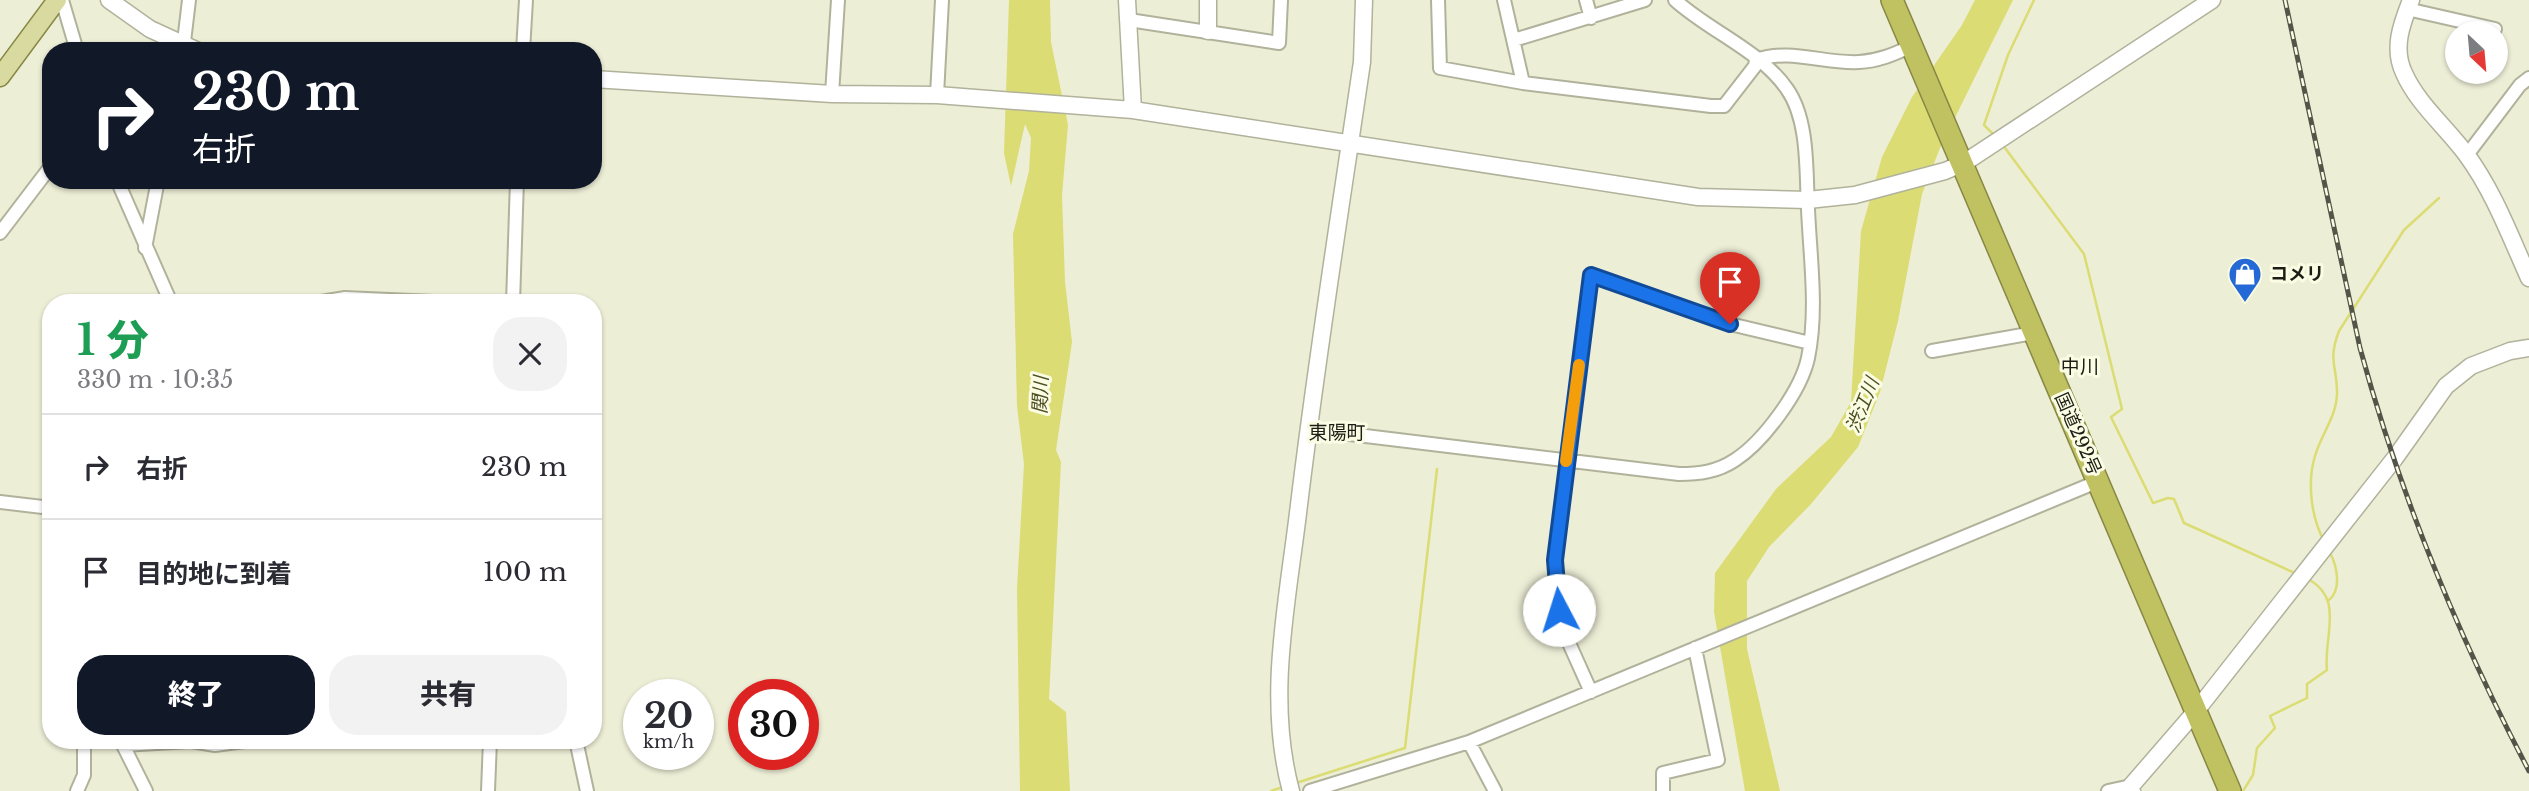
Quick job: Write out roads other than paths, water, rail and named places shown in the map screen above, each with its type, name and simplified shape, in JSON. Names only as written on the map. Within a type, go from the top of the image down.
[{"type":"highway","name":"国道292号","points":[[1892,0],[1949,135],[1954,167],[2034,333],[2230,791]]},
{"type":"main road","points":[[0,77],[59,0]]},
{"type":"street","points":[[59,0],[74,42]]},
{"type":"street","points":[[109,0],[150,29],[175,42]]},
{"type":"street","points":[[188,42],[189,0]]},
{"type":"street","points":[[524,42],[526,0]]},
{"type":"street","points":[[832,94],[838,0]]},
{"type":"street","points":[[937,95],[942,0]]},
{"type":"street","points":[[1127,0],[1128,110]]},
{"type":"street","points":[[1208,0],[1208,31]]},
{"type":"street","points":[[1129,20],[1279,43],[1281,0]]},
{"type":"street","points":[[1291,791],[1278,722],[1280,663],[1308,429],[1362,62],[1364,0]]},
{"type":"street","points":[[1438,0],[1440,68],[1522,83],[1724,106],[1755,66],[1756,60]]},
{"type":"street","points":[[1504,0],[1522,83]]},
{"type":"street","points":[[1586,0],[1591,18]]},
{"type":"street","points":[[1514,40],[1644,0]]},
{"type":"street","points":[[1308,429],[1679,474],[1703,474],[1716,470],[1736,460],[1764,432],[1801,378],[1810,343],[1812,297],[1808,200],[1798,111],[1787,89],[1756,60],[1675,0]]},
{"type":"street","points":[[602,80],[832,94],[937,95],[1128,110],[1350,141],[1698,197],[1808,200],[1854,195],[1954,167],[2212,0]]},
{"type":"street","points":[[2466,21],[2409,5],[2400,26],[2398,52],[2403,72],[2467,155],[2500,209],[2529,278]]},
{"type":"street","points":[[1756,60],[1775,53],[1856,62],[1914,53]]},
{"type":"street","points":[[2467,155],[2520,85],[2529,78]]},
{"type":"street","points":[[0,233],[42,178]]},
{"type":"street","points":[[121,189],[167,294]]},
{"type":"street","points":[[145,249],[156,189]]},
{"type":"street","points":[[513,294],[517,189]]},
{"type":"street","points":[[1591,692],[1569,643],[1559,610],[1555,560],[1591,275],[1730,324],[1810,343]]},
{"type":"street","points":[[1932,351],[2034,333]]},
{"type":"street","points":[[2108,791],[2132,788],[2395,458],[2446,386],[2471,366],[2510,351],[2529,348]]},
{"type":"street","points":[[1310,791],[1469,742],[2099,481]]},
{"type":"street","points":[[0,502],[42,507]]},
{"type":"street","points":[[1663,791],[1663,773],[1718,760],[1695,648]]},
{"type":"street","points":[[1469,742],[1495,791]]},
{"type":"street","points":[[77,791],[84,775],[84,749]]},
{"type":"street","points":[[125,749],[146,791]]},
{"type":"street","points":[[488,791],[490,749]]},
{"type":"street","points":[[578,749],[587,791]]},
{"type":"water","name":"関川","points":[[1009,0],[1050,0],[1051,42],[1068,125],[1062,195],[1065,282],[1072,342],[1056,450],[1061,462],[1049,699],[1066,712],[1070,791],[1020,791],[1017,589],[1024,464],[1017,406],[1013,234],[1029,171],[1031,138],[1025,124],[1011,186],[1004,153]]},
{"type":"water","name":"渋江川","points":[[1975,0],[2013,0],[1940,148],[1922,194],[1898,321],[1880,392],[1858,447],[1811,504],[1769,547],[1747,581],[1747,649],[1780,791],[1745,791],[1714,612],[1715,573],[1776,489],[1831,437],[1851,402],[1861,231],[1882,157],[1912,97],[1962,25]]},
{"type":"waterway","points":[[1995,136],[1984,125],[2008,55],[2034,0]]},
{"type":"waterway","points":[[2002,144],[2084,254],[2122,409],[2111,417],[2153,503],[2168,498],[2174,499],[2184,523],[2297,574]]},
{"type":"waterway","points":[[2324,541],[2313,510],[2311,477],[2315,456],[2336,403],[2337,385],[2333,357],[2339,331],[2404,230],[2439,198]]},
{"type":"waterway","points":[[1296,783],[1405,748],[1437,469]]},
{"type":"waterway","points":[[2329,600],[2337,584],[2335,564],[2330,553]]},
{"type":"waterway","points":[[2243,791],[2253,775],[2257,748],[2275,728],[2270,716],[2307,698],[2307,684],[2327,670],[2329,607],[2326,596],[2306,578]]},
{"type":"waterway","points":[[1271,791],[1283,787]]},
{"type":"railway","points":[[2285,0],[2360,348],[2393,457],[2455,617],[2529,771]]},
{"type":"place","name":"コメリ","points":[[2245,304]]},
{"type":"district","name":"中川","points":[[2080,366]]},
{"type":"district","name":"東陽町","points":[[1337,432]]}]
